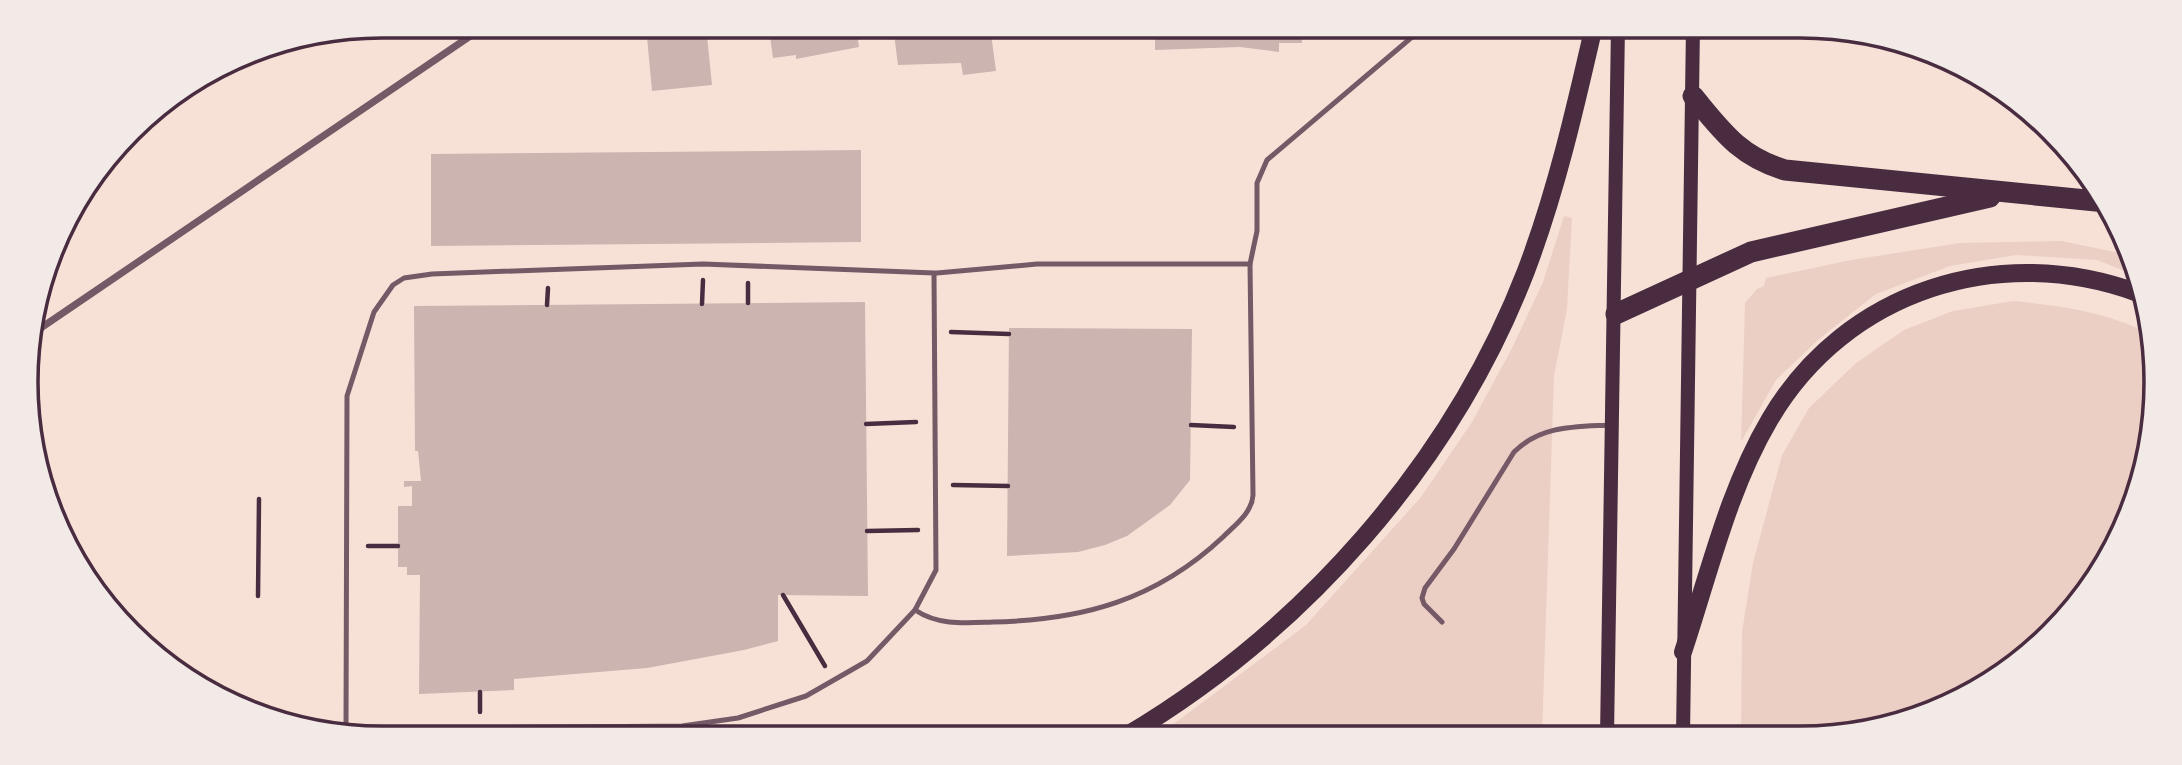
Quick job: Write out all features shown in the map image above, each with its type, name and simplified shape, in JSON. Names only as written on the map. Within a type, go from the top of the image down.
[{"type":"highway","points":[[1693,96],[1736,146],[1777,168],[1810,175],[2091,199]]},
{"type":"highway","points":[[1616,314],[1751,252],[2009,193]]},
{"type":"main road","points":[[1140,726],[1216,675],[1305,599],[1385,511],[1438,439],[1482,364],[1525,274],[1555,187],[1591,39]]},
{"type":"main road","points":[[1606,726],[1611,425],[1616,314],[1618,39]]},
{"type":"main road","points":[[1683,726],[1693,39]]},
{"type":"main road","points":[[1684,652],[1733,499],[1754,450],[1797,379],[1835,342],[1900,300],[1982,275],[2008,272],[2063,273],[2087,277],[2131,291]]},
{"type":"street","points":[[43,328],[466,39]]},
{"type":"lane","points":[[915,610],[931,619],[966,623],[1049,619],[1094,610],[1164,582],[1205,554],[1237,523],[1250,507],[1253,495],[1250,264],[1257,231],[1256,183],[1263,165],[1410,39]]},
{"type":"lane","points":[[346,725],[347,396],[374,312],[393,285],[404,278],[432,274],[704,264],[933,273],[1037,264],[1250,264]]},
{"type":"lane","points":[[682,726],[738,718],[806,696],[850,673],[882,648],[915,610],[936,570],[933,273]]},
{"type":"lane","points":[[1442,622],[1424,604],[1425,588],[1454,549],[1514,452],[1523,443],[1545,432],[1611,425]]},
{"type":"path","points":[[702,283],[702,304]]},
{"type":"path","points":[[748,284],[748,303]]},
{"type":"path","points":[[547,305],[548,286]]},
{"type":"path","points":[[966,333],[1009,334]]},
{"type":"path","points":[[866,424],[935,422]]},
{"type":"path","points":[[1191,425],[1235,427]]},
{"type":"path","points":[[935,484],[1008,486]]},
{"type":"path","points":[[258,596],[259,499]]},
{"type":"path","points":[[867,531],[936,529]]},
{"type":"path","points":[[368,546],[398,546]]},
{"type":"path","points":[[783,595],[824,663]]},
{"type":"path","points":[[480,692],[481,707]]},
{"type":"shaded area","points":[[1564,216],[1572,218],[1567,309],[1554,376],[1542,726],[1171,726],[1306,625],[1421,497],[1472,422],[1511,350],[1543,282]]},
{"type":"shaded area","points":[[2061,241],[2118,252],[2125,271],[2097,260],[2016,255],[1950,266],[1876,294],[1819,339],[1776,380],[1741,442],[1745,303],[1757,289],[1764,286],[1766,278],[1851,260],[1960,243]]},
{"type":"shaded area","points":[[2013,301],[2084,311],[2139,329],[2144,382],[2141,427],[2132,472],[2108,535],[2086,574],[2043,626],[1991,669],[1952,691],[1889,715],[1844,724],[1741,726],[1742,632],[1753,563],[1782,455],[1809,408],[1856,363],[1904,330],[1953,311]]},
{"type":"building","points":[[647,39],[707,39],[712,85],[652,91]]},
{"type":"building","points":[[770,39],[858,39],[859,47],[796,59],[796,55],[773,58]]},
{"type":"building","points":[[895,39],[992,39],[996,71],[963,75],[961,63],[898,65]]},
{"type":"building","points":[[1155,39],[1302,39],[1302,43],[1279,43],[1279,52],[1240,47],[1155,50]]},
{"type":"building","points":[[861,150],[861,242],[431,246],[431,154]]},
{"type":"building","points":[[865,302],[868,596],[778,595],[778,641],[744,650],[647,668],[514,679],[514,690],[419,694],[420,575],[407,575],[407,567],[398,567],[398,506],[412,506],[412,486],[404,487],[404,481],[421,481],[418,451],[415,451],[414,306]]},
{"type":"building","points":[[1009,328],[1192,329],[1190,480],[1170,505],[1127,536],[1105,545],[1078,552],[1007,556]]}]
